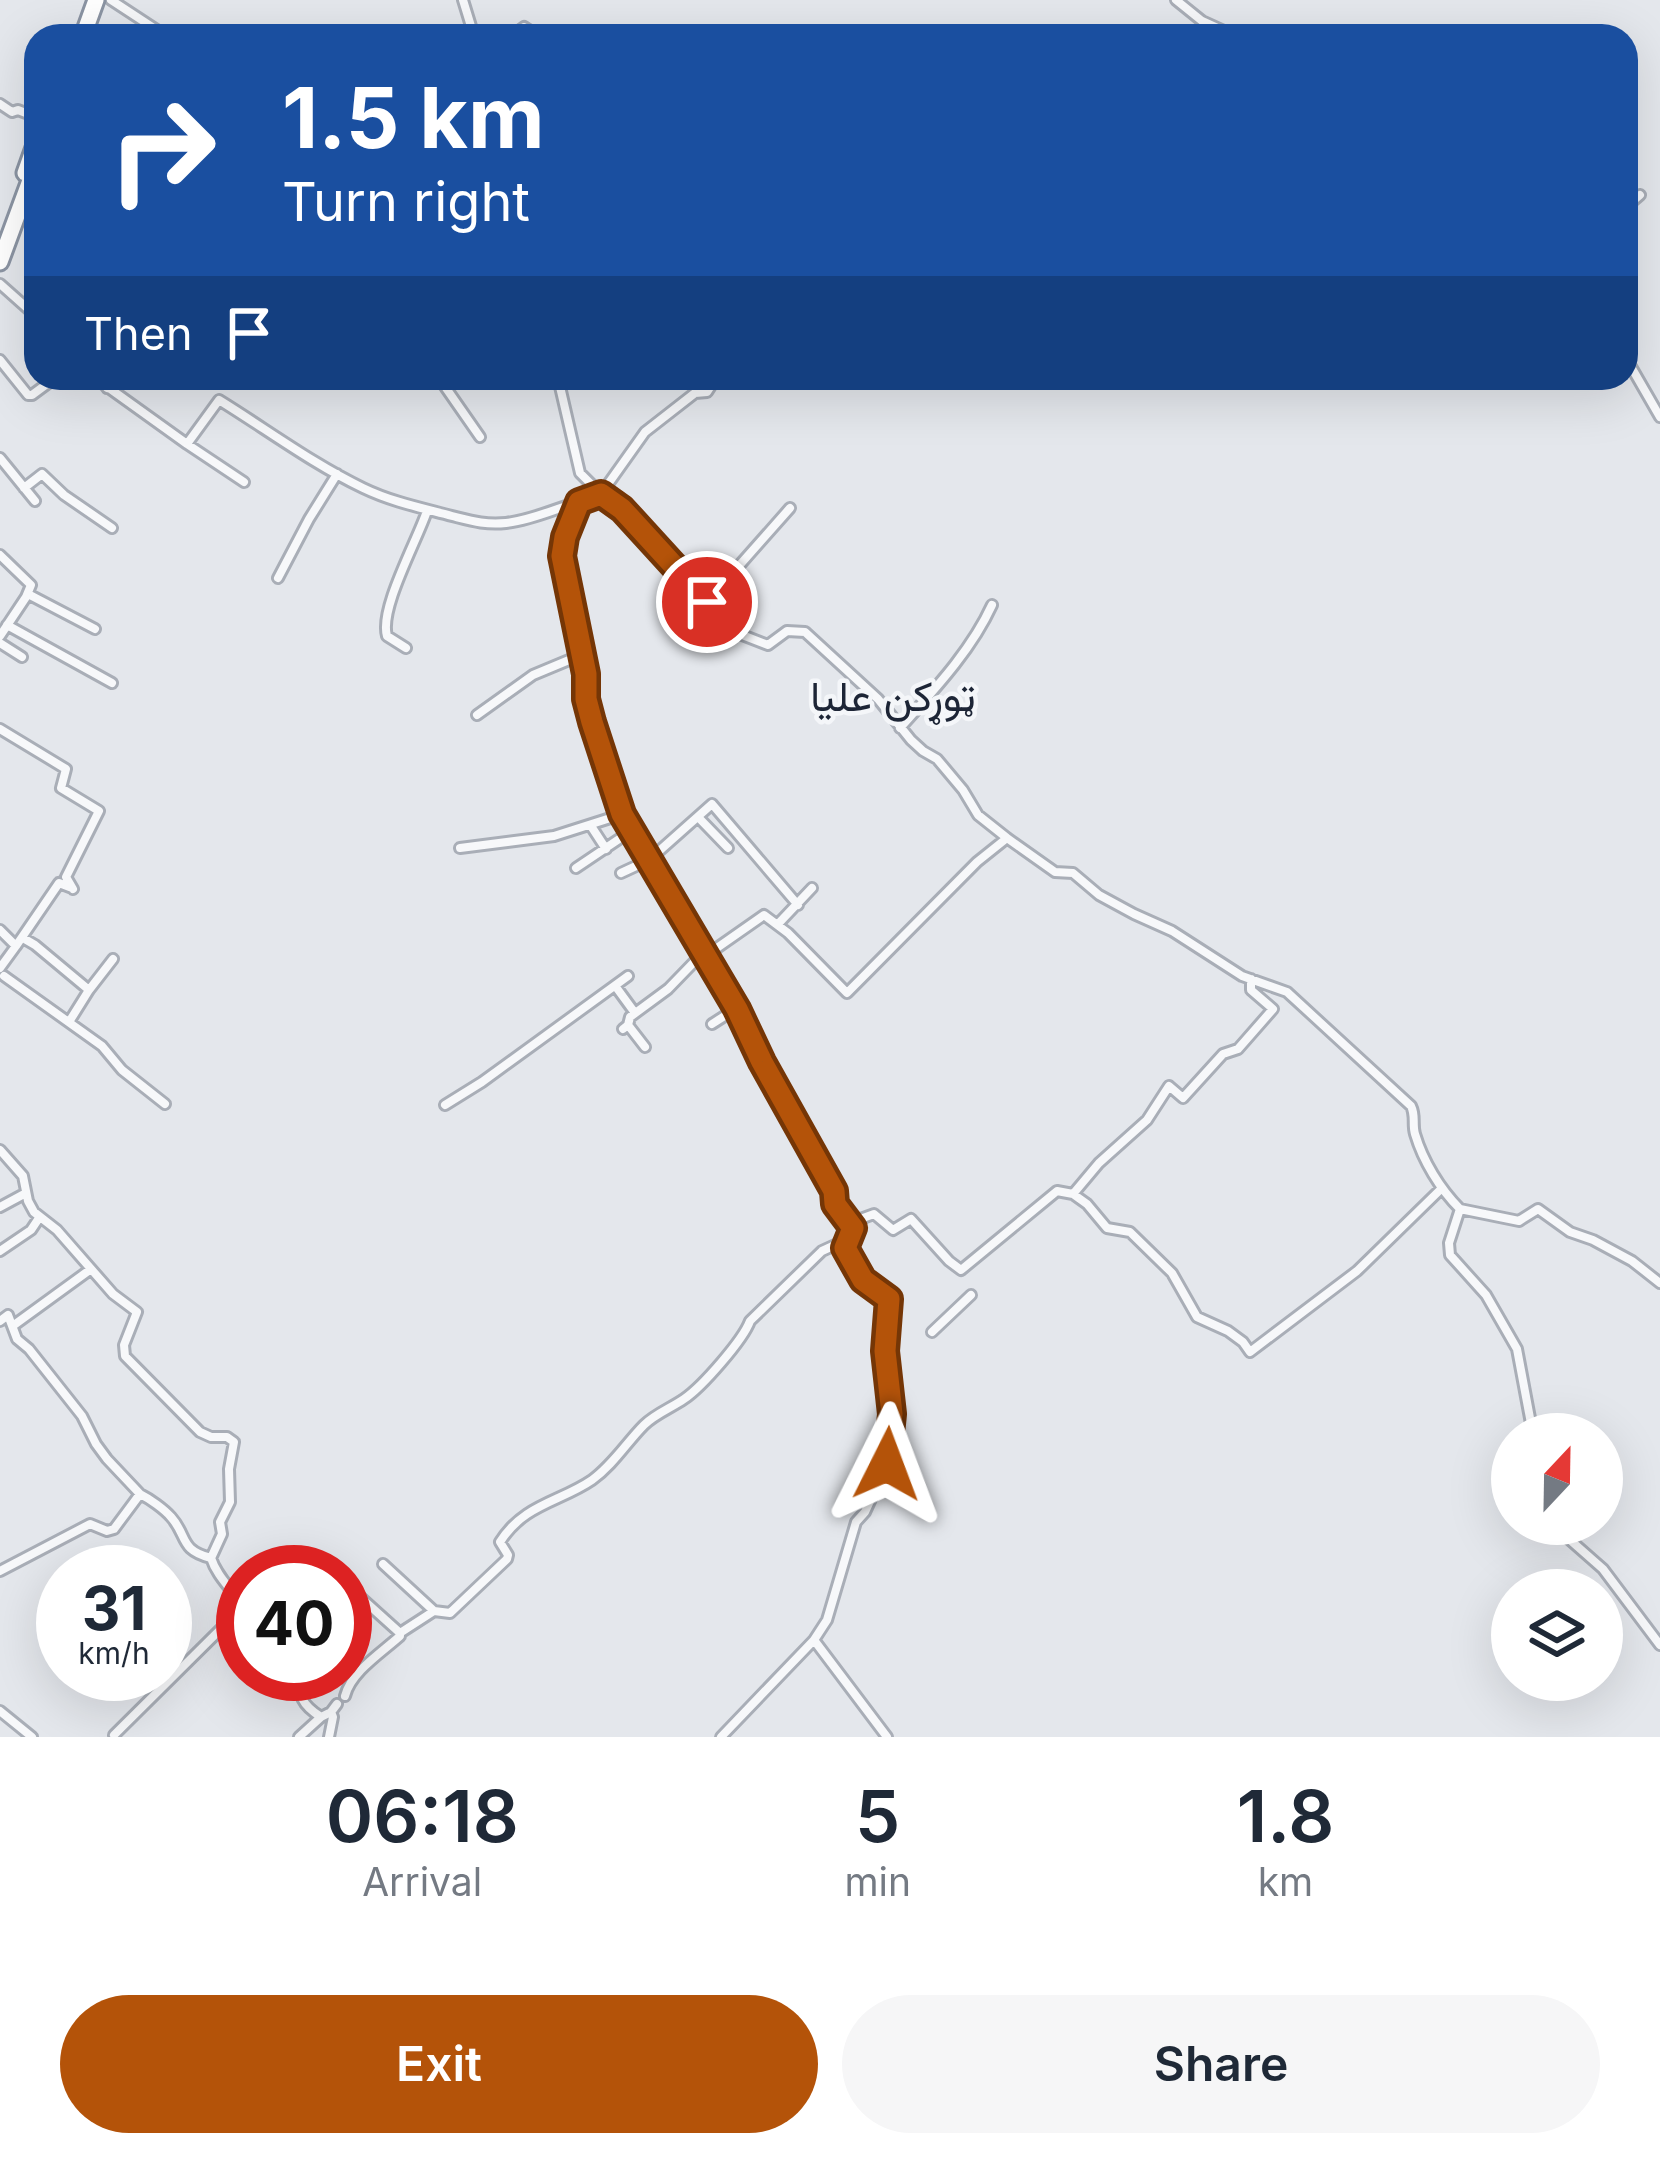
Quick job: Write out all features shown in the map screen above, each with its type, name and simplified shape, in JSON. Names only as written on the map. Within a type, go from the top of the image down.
[{"type":"highway","points":[[0,234],[24,173]]},
{"type":"highway","points":[[0,262],[24,197]]},
{"type":"street","points":[[111,0],[148,24]]},
{"type":"street","points":[[1176,0],[1209,24]]},
{"type":"street","points":[[0,284],[24,305]]},
{"type":"street","points":[[0,360],[24,390]]},
{"type":"street","points":[[1638,376],[1660,417]]},
{"type":"street","points":[[109,390],[244,482]]},
{"type":"street","points":[[447,390],[479,437]]},
{"type":"street","points":[[562,390],[580,472],[622,509],[724,622],[768,644],[787,631],[805,632],[878,699],[922,752],[937,759],[978,814],[1007,838],[1054,872],[1073,873],[1133,914],[1172,931],[1251,979],[1287,992],[1411,1106],[1413,1129],[1441,1189],[1460,1209],[1508,1221],[1519,1221],[1538,1209],[1570,1232],[1644,1269],[1660,1283]]},
{"type":"street","points":[[187,444],[219,400],[368,490],[471,523],[508,523],[601,494],[646,432],[695,392],[708,390]]},
{"type":"street","points":[[0,458],[35,501]]},
{"type":"street","points":[[24,488],[42,474],[112,528]]},
{"type":"street","points":[[278,578],[337,474]]},
{"type":"street","points":[[579,502],[562,556],[586,674],[586,699],[622,814],[737,1009],[834,1191],[835,1204],[851,1226]]},
{"type":"street","points":[[707,602],[790,508]]},
{"type":"street","points":[[406,648],[387,636],[384,624],[427,511]]},
{"type":"street","points":[[0,555],[31,585],[0,639],[22,657]]},
{"type":"street","points":[[28,594],[95,629]]},
{"type":"street","points":[[900,728],[937,686],[992,605]]},
{"type":"street","points":[[8,625],[112,682]]},
{"type":"street","points":[[477,715],[533,675],[581,655]]},
{"type":"street","points":[[0,729],[66,769],[61,788],[100,811],[65,877],[75,889],[59,883],[1,974],[102,1046],[122,1070],[165,1105]]},
{"type":"street","points":[[621,873],[649,860],[712,804],[798,905]]},
{"type":"street","points":[[460,848],[554,836],[622,814]]},
{"type":"street","points":[[698,817],[728,848]]},
{"type":"street","points":[[591,826],[606,849]]},
{"type":"street","points":[[576,868],[631,831]]},
{"type":"street","points":[[778,924],[847,993],[977,862],[1007,838]]},
{"type":"street","points":[[644,1048],[626,1027],[635,1013],[698,958],[764,915],[778,924],[812,888]]},
{"type":"street","points":[[0,930],[35,945],[89,990]]},
{"type":"street","points":[[69,1022],[113,959]]},
{"type":"street","points":[[445,1105],[628,976]]},
{"type":"street","points":[[1073,1194],[1147,1120],[1169,1086],[1184,1098],[1222,1054],[1238,1049],[1274,1009],[1251,990],[1251,979]]},
{"type":"street","points":[[616,987],[635,1013]]},
{"type":"street","points":[[712,1024],[737,1009]]},
{"type":"street","points":[[0,1150],[23,1176],[28,1201],[39,1218],[57,1230],[113,1294],[136,1312],[124,1356],[200,1432],[234,1442],[230,1502],[211,1558]]},
{"type":"street","points":[[845,1248],[851,1226],[862,1217],[874,1214],[893,1231],[910,1219],[961,1270],[1057,1191],[1073,1194],[1108,1228],[1130,1232],[1172,1273],[1197,1317],[1228,1331],[1250,1352],[1357,1271],[1441,1189]]},
{"type":"street","points":[[0,1207],[26,1193]]},
{"type":"street","points":[[1460,1209],[1450,1255],[1486,1295],[1517,1349],[1529,1413]]},
{"type":"street","points":[[0,1251],[31,1230],[39,1218]]},
{"type":"street","points":[[299,1737],[400,1633],[434,1612],[450,1613],[507,1559],[500,1539],[530,1512],[592,1480],[646,1423],[689,1396],[745,1334],[750,1321],[822,1251],[836,1245],[845,1248],[863,1280],[889,1299],[885,1351],[892,1414],[887,1464],[856,1522],[827,1620],[814,1640],[721,1737]]},
{"type":"street","points":[[14,1325],[91,1269]]},
{"type":"street","points":[[932,1332],[971,1294]]},
{"type":"street","points":[[0,1321],[8,1316],[17,1339],[82,1415],[96,1444],[140,1494],[171,1516],[192,1550],[211,1558],[216,1569]]},
{"type":"street","points":[[0,1571],[90,1524],[114,1529],[140,1494]]},
{"type":"street","points":[[1576,1545],[1603,1569],[1660,1645]]},
{"type":"street","points":[[383,1564],[434,1612]]},
{"type":"street","points":[[372,1608],[400,1633]]},
{"type":"street","points":[[385,1615],[400,1633]]},
{"type":"street","points":[[192,1656],[216,1633]]},
{"type":"street","points":[[814,1640],[887,1737]]},
{"type":"street","points":[[114,1735],[147,1701]]},
{"type":"street","points":[[302,1701],[307,1708],[333,1707]]},
{"type":"street","points":[[329,1737],[333,1707]]},
{"type":"street","points":[[0,1711],[32,1737]]},
{"type":"district","name":"ټوړکن علیا","points":[[893,695]]},
{"type":"route","points":[[707,602],[622,509],[601,494],[579,502],[562,556],[586,674],[586,699],[606,771],[631,831],[737,1009],[834,1191],[835,1204],[853,1228],[845,1248],[863,1280],[889,1299],[885,1351],[892,1414],[887,1464]]}]
